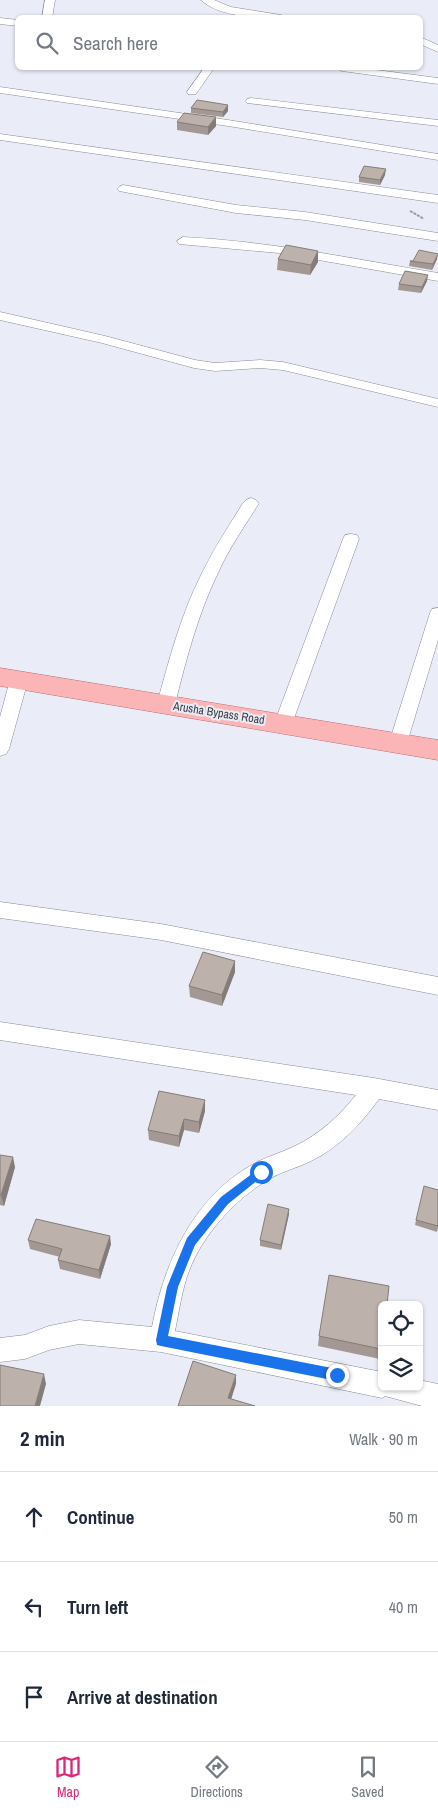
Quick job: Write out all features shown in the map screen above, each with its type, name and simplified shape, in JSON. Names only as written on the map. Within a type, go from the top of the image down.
[{"type":"main road","name":"Arusha Bypass Road","points":[[10,678],[438,750]]},
{"type":"street","points":[[48,15],[50,0]]},
{"type":"street","points":[[206,0],[229,10],[262,15]]},
{"type":"street","points":[[0,21],[15,23]]},
{"type":"street","points":[[423,42],[438,49]]},
{"type":"street","points":[[192,92],[208,70]]},
{"type":"street","points":[[357,70],[438,81]]},
{"type":"street","points":[[0,90],[228,123],[438,157]]},
{"type":"street","points":[[251,101],[438,123]]},
{"type":"street","points":[[0,137],[438,199]]},
{"type":"street","points":[[123,189],[236,209],[305,216],[438,237]]},
{"type":"street","points":[[183,241],[227,242],[277,248],[438,277]]},
{"type":"street","points":[[0,316],[105,340],[194,364],[215,367],[260,364],[283,366],[438,403]]},
{"type":"street","points":[[166,704],[180,650],[205,582],[251,503]]},
{"type":"street","points":[[282,724],[351,538]]},
{"type":"street","points":[[398,743],[438,613]]},
{"type":"street","points":[[0,750],[10,678]]},
{"type":"street","points":[[0,910],[161,932],[438,986]]},
{"type":"street","points":[[0,1031],[374,1088],[438,1100]]},
{"type":"street","points":[[161,1340],[172,1287],[191,1242],[224,1200],[261,1172],[304,1153],[335,1134],[356,1114],[374,1088]]},
{"type":"street","points":[[0,1350],[25,1347],[49,1338],[79,1332],[161,1340],[378,1384]]},
{"type":"street","points":[[411,1391],[438,1397]]},
{"type":"building","points":[[197,100],[228,105],[223,112],[191,108]]},
{"type":"building","points":[[184,113],[216,117],[208,127],[177,122]]},
{"type":"building","points":[[364,166],[386,169],[380,180],[359,177]]},
{"type":"building","points":[[286,245],[318,251],[311,265],[278,259]]},
{"type":"building","points":[[419,250],[438,254],[433,264],[410,261],[413,261]]},
{"type":"building","points":[[405,271],[428,275],[422,287],[399,284]]},
{"type":"building","points":[[203,952],[235,961],[222,995],[189,986]]},
{"type":"building","points":[[159,1091],[205,1100],[199,1122],[184,1119],[179,1136],[148,1130]]},
{"type":"building","points":[[0,1155],[13,1157],[1,1195],[0,1195]]},
{"type":"building","points":[[424,1186],[438,1190],[438,1226],[416,1220]]},
{"type":"building","points":[[268,1204],[289,1209],[281,1245],[260,1240]]},
{"type":"building","points":[[36,1219],[110,1236],[99,1270],[58,1260],[62,1249],[28,1240]]},
{"type":"building","points":[[329,1275],[389,1286],[387,1301],[378,1301],[378,1348],[319,1336]]},
{"type":"building","points":[[193,1361],[236,1375],[228,1398],[255,1406],[178,1406]]},
{"type":"building","points":[[0,1365],[44,1374],[35,1406],[0,1406]]},
{"type":"route","points":[[261,1172],[224,1200],[191,1242],[172,1287],[161,1340],[337,1375]]}]
